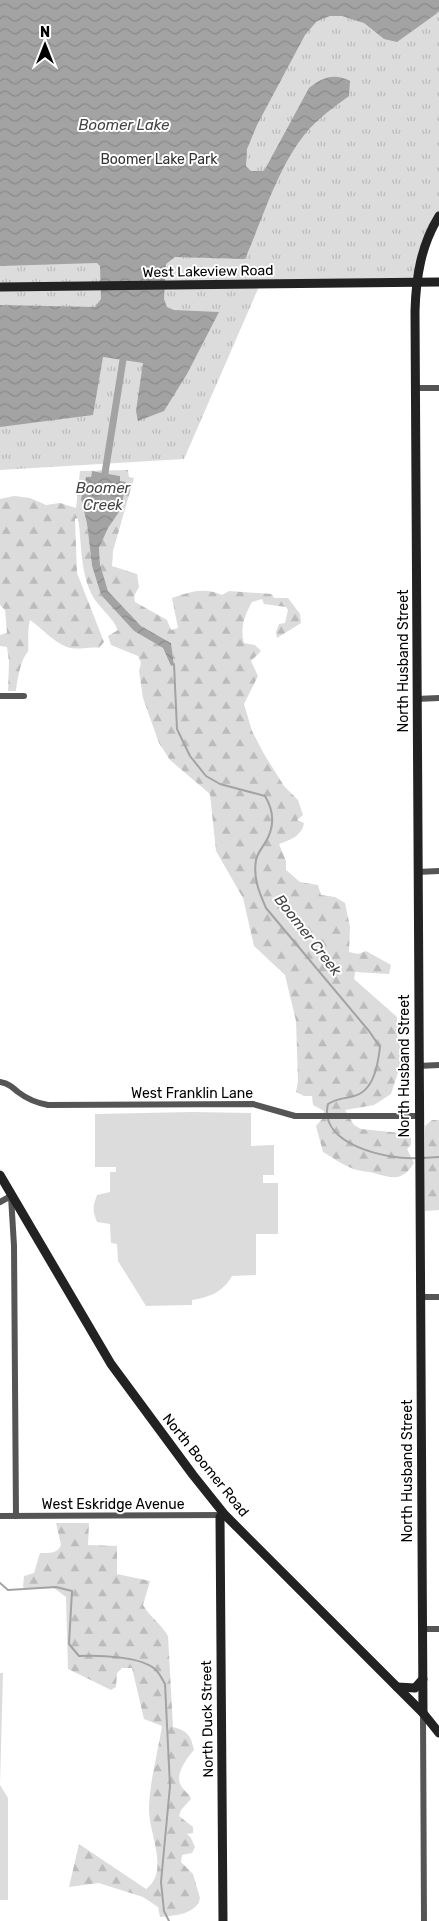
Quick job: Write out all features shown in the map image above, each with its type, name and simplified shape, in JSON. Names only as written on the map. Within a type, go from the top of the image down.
[{"type":"main road","name":"North Husband Street","points":[[423,1713],[418,1152],[416,282],[427,239],[439,216]]},
{"type":"main road","name":"West Lakeview Road","points":[[0,287],[439,282]]},
{"type":"main road","name":"North Boomer Road","points":[[0,1175],[111,1364],[222,1516],[434,1722],[439,1733]]},
{"type":"main road","name":"North Duck Street","points":[[222,1516],[222,1921]]},
{"type":"main road","points":[[397,1687],[416,1688],[423,1679]]},
{"type":"street","points":[[416,388],[439,388]]},
{"type":"street","points":[[0,696],[24,696]]},
{"type":"street","points":[[416,699],[439,698]]},
{"type":"street","points":[[417,872],[439,871]]},
{"type":"street","points":[[418,1066],[439,1065]]},
{"type":"street","name":"West Franklin Lane","points":[[0,1082],[11,1084],[17,1092],[34,1102],[48,1105],[253,1104],[295,1116],[418,1116]]},
{"type":"street","points":[[0,1202],[11,1196],[14,1246],[16,1516]]},
{"type":"street","points":[[420,1297],[439,1297]]},
{"type":"street","name":"West Eskridge Avenue","points":[[0,1516],[222,1516]]},
{"type":"street","points":[[423,1629],[439,1629]]},
{"type":"street","name":"North Husband Street","points":[[423,1713],[424,1921]]},
{"type":"green space","name":"Boomer Lake","points":[[0,0],[439,0],[439,215],[415,281],[261,282],[184,459],[0,470]]},
{"type":"green space","points":[[128,470],[129,477],[134,478],[113,551],[112,566],[137,574],[139,587],[134,596],[135,602],[167,620],[171,630],[178,628],[172,598],[197,591],[209,591],[222,595],[229,591],[272,594],[274,598],[288,598],[300,614],[301,623],[277,638],[276,632],[279,624],[285,623],[288,610],[286,607],[264,604],[262,599],[252,602],[243,622],[244,643],[255,645],[261,651],[251,661],[258,676],[244,704],[252,731],[264,754],[284,786],[298,800],[303,815],[297,820],[304,823],[301,831],[291,839],[279,844],[286,861],[286,870],[300,882],[318,885],[321,895],[335,897],[345,903],[350,927],[349,952],[358,954],[366,951],[391,965],[389,974],[355,972],[354,979],[397,1017],[397,1037],[402,1045],[400,1066],[391,1094],[374,1105],[345,1110],[354,1125],[361,1129],[411,1134],[411,1145],[407,1149],[414,1163],[406,1173],[398,1177],[389,1177],[354,1169],[323,1152],[316,1126],[323,1118],[324,1111],[313,1105],[312,1096],[304,1096],[296,1092],[298,1081],[296,1021],[285,975],[254,946],[243,898],[216,851],[210,794],[170,760],[159,743],[143,698],[139,671],[141,663],[138,656],[111,645],[108,636],[118,630],[95,600],[88,586],[83,567],[78,518],[75,519],[77,573],[104,642],[99,648],[75,649],[67,647],[57,642],[30,620],[28,652],[21,664],[16,691],[8,691],[9,662],[7,647],[0,646],[0,635],[7,633],[5,610],[0,605],[0,499],[14,496],[30,498],[46,505],[60,503],[76,508],[80,471]],"holes":[[[92,471],[120,476],[121,509],[107,528],[99,548],[100,564],[108,591],[141,626],[171,643],[174,665],[171,666],[163,648],[134,631],[101,595],[92,566],[87,524],[81,500],[86,477],[91,477]]]},
{"type":"green space","points":[[251,1113],[251,1146],[274,1145],[274,1175],[263,1175],[263,1183],[278,1183],[278,1234],[256,1234],[256,1275],[232,1276],[220,1290],[205,1297],[192,1300],[192,1305],[146,1306],[118,1261],[117,1244],[111,1243],[110,1224],[97,1222],[94,1214],[97,1195],[110,1192],[110,1172],[116,1172],[116,1167],[95,1167],[95,1114]]},
{"type":"green space","points":[[432,1120],[439,1120],[439,1210],[425,1211],[425,1126]]},
{"type":"green space","points":[[56,1523],[89,1523],[88,1545],[117,1546],[117,1574],[150,1581],[143,1605],[168,1636],[173,1727],[182,1730],[188,1735],[194,1750],[185,1762],[179,1778],[183,1789],[191,1799],[181,1810],[179,1816],[193,1827],[193,1833],[187,1834],[195,1847],[192,1853],[182,1855],[181,1862],[193,1874],[200,1898],[190,1911],[160,1917],[158,1907],[143,1897],[99,1883],[69,1887],[79,1844],[146,1889],[153,1882],[157,1873],[157,1863],[150,1820],[149,1800],[162,1726],[144,1719],[132,1668],[122,1668],[117,1673],[116,1687],[111,1690],[68,1669],[66,1597],[54,1588],[26,1589],[23,1587],[24,1576],[34,1573],[40,1553],[52,1552],[60,1548]]},
{"type":"green space","points":[[0,1673],[3,1673],[0,1785]]},
{"type":"green space","points":[[0,1785],[8,1798],[8,1900],[0,1900]]},
{"type":"water","name":"Boomer Lake","points":[[0,0],[439,0],[439,11],[436,14],[397,42],[384,39],[364,23],[342,16],[330,16],[317,21],[305,35],[257,125],[247,149],[246,166],[251,171],[264,171],[309,88],[314,84],[329,77],[339,77],[350,81],[349,96],[315,123],[295,148],[278,178],[245,259],[175,257],[166,264],[164,299],[167,307],[174,310],[219,312],[187,374],[164,411],[138,421],[136,411],[143,363],[103,357],[93,415],[0,427],[0,305],[95,307],[101,299],[100,266],[97,263],[0,266]]},
{"type":"water","name":"Boomer Creek","points":[[92,471],[120,476],[120,481],[126,482],[121,509],[108,528],[99,548],[100,564],[108,591],[141,626],[171,643],[174,665],[171,666],[163,648],[134,631],[101,595],[92,566],[87,524],[81,499],[86,477],[91,477]]},
{"type":"waterway","name":"Boomer Creek","points":[[105,473],[123,360]]},
{"type":"waterway","name":"Boomer Creek","points":[[174,664],[177,729],[190,756],[206,776],[220,784],[265,796],[270,807],[272,825],[268,837],[257,856],[255,867],[257,885],[266,908],[369,1031],[380,1047],[374,1076],[366,1089],[354,1096],[328,1104],[328,1118],[334,1130],[344,1140],[358,1147],[390,1156],[417,1158]]},
{"type":"waterway","name":"Boomer Creek","points":[[422,1158],[439,1157]]},
{"type":"waterway","points":[[0,1583],[8,1590],[56,1587],[72,1591],[69,1644],[79,1656],[108,1656],[141,1662],[156,1670],[165,1684],[170,1786],[161,1882],[164,1911],[169,1921]]},
{"type":"park label","name":"Boomer Lake Park","points":[[159,159]]}]
